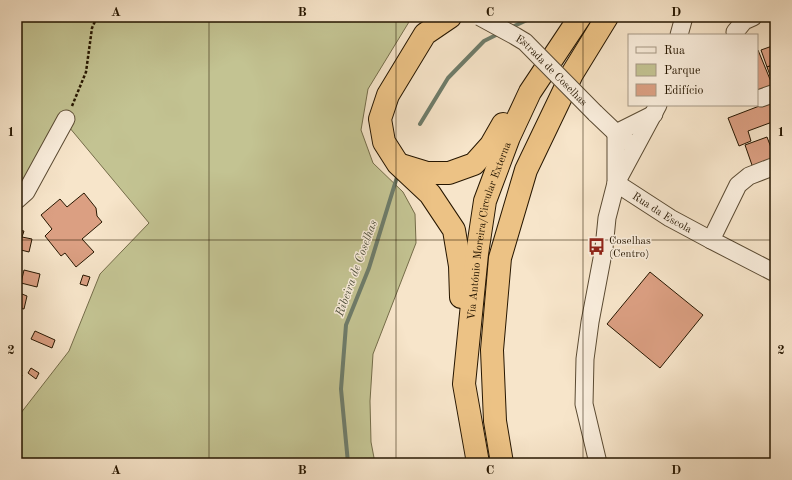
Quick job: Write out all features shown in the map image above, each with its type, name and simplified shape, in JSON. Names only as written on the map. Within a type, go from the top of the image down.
[{"type":"highway","points":[[450,17],[425,34],[402,70],[386,101],[380,119],[384,142],[398,164],[430,194],[454,230],[460,266],[464,384]]},
{"type":"highway","points":[[398,164],[427,173],[449,173],[474,164],[491,145],[545,50],[579,17]]},
{"type":"highway","name":"Via António Moreira/Circular Externa","points":[[478,463],[464,384],[477,254],[485,201],[508,137],[530,92],[579,17]]},
{"type":"highway","name":"Via António Moreira/Circular Externa","points":[[502,463],[495,421],[492,350],[500,258],[526,170],[572,74],[607,17]]},
{"type":"street","name":"Estrada de Coselhas","points":[[479,17],[525,42],[616,133],[635,146]]},
{"type":"street","points":[[679,34],[684,17]]},
{"type":"street","points":[[734,32],[744,21],[753,17]]},
{"type":"street","points":[[616,182],[616,133],[656,109]]},
{"type":"street","points":[[598,463],[584,404],[585,359],[590,322],[604,248],[607,218],[616,182],[656,109]]},
{"type":"street","points":[[17,200],[26,192],[66,119]]},
{"type":"street","points":[[711,240],[738,185],[749,176],[775,166]]},
{"type":"street","name":"Rua da Escola","points":[[616,182],[670,218],[775,273]]},
{"type":"path","points":[[66,119],[86,72],[92,28],[97,17]]},
{"type":"green space","points":[[17,17],[412,17],[368,89],[361,130],[373,163],[403,192],[415,214],[416,243],[373,354],[370,401],[371,442],[375,463],[17,463],[17,418],[69,351],[100,274],[149,223],[59,115],[21,185],[17,188]]},
{"type":"building","points":[[775,45],[775,64],[767,67],[761,50]]},
{"type":"building","points":[[758,50],[774,89],[758,93]]},
{"type":"building","points":[[775,64],[775,85],[774,86],[767,67]]},
{"type":"building","points":[[775,100],[775,121],[748,131],[751,141],[739,146],[728,118]]},
{"type":"building","points":[[767,137],[775,158],[753,168],[745,145]]},
{"type":"building","points":[[84,193],[96,208],[97,216],[102,222],[82,239],[94,252],[76,267],[65,253],[61,256],[45,236],[52,229],[41,215],[60,199],[67,207]]},
{"type":"building","points":[[17,230],[24,231],[22,237],[32,239],[29,252],[17,249]]},
{"type":"building","points":[[24,270],[40,274],[37,287],[21,283]]},
{"type":"building","points":[[650,272],[703,315],[660,368],[607,324]]},
{"type":"building","points":[[83,275],[90,277],[87,286],[80,284]]},
{"type":"building","points":[[17,292],[27,296],[24,309],[19,308],[19,310],[17,310]]},
{"type":"building","points":[[35,331],[55,340],[52,348],[31,339]]},
{"type":"building","points":[[31,368],[39,373],[36,379],[28,373]]},
{"type":"building","points":[[17,373],[22,375],[17,386]]},
{"type":"waterway","name":"Ribeira de Coselhas","points":[[510,28],[527,20],[529,17]]},
{"type":"waterway","name":"Ribeira de Coselhas","points":[[420,124],[448,78],[484,41],[500,33]]},
{"type":"waterway","name":"Ribeira de Coselhas","points":[[348,463],[341,389],[346,325],[369,268],[397,177]]},
{"type":"place","name":"Coselhas (Centro)","points":[[596,246]]}]
